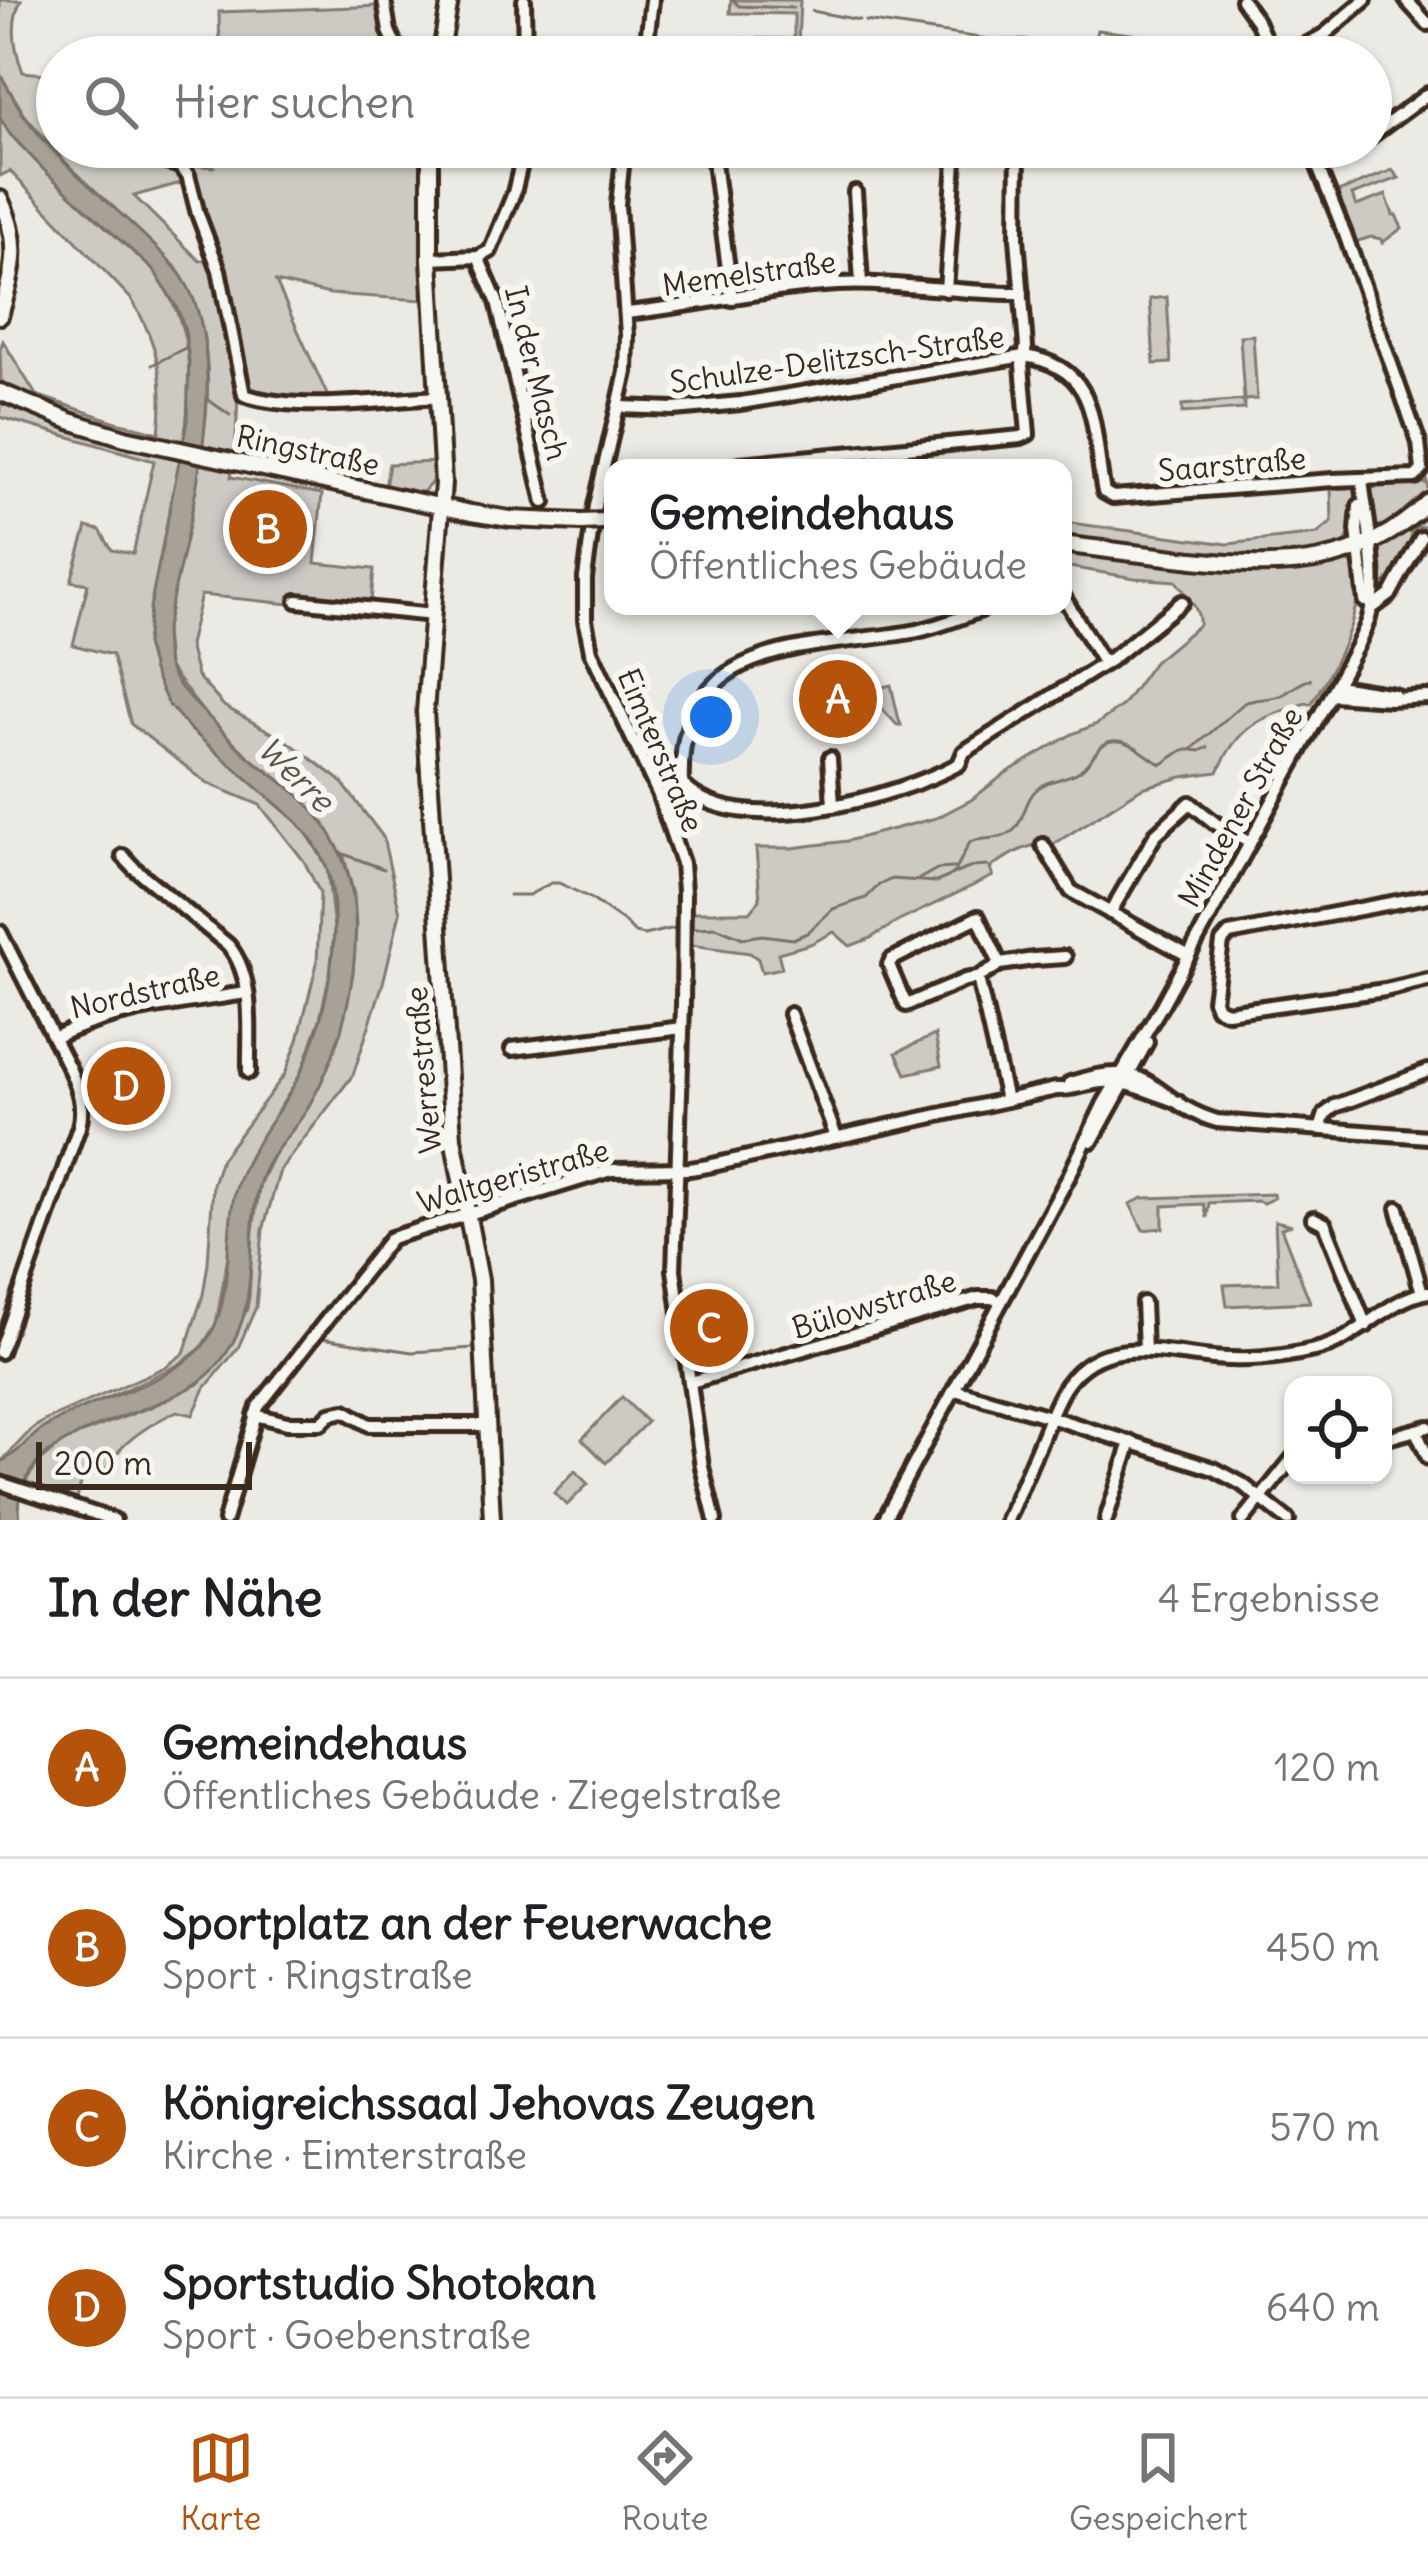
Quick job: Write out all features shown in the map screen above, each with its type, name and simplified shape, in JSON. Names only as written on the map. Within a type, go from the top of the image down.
[{"type":"main road","points":[[444,36],[450,0]]},
{"type":"main road","name":"Werrestraße","points":[[430,168],[443,508],[426,730],[453,1138],[480,1280],[492,1520]]},
{"type":"main road","points":[[0,200],[12,227],[14,247],[0,326]]},
{"type":"main road","name":"Ringstraße","points":[[0,392],[70,421],[152,444],[443,508],[510,519],[604,521]]},
{"type":"main road","points":[[1072,545],[1280,566],[1328,559],[1364,546],[1428,502]]},
{"type":"street","points":[[384,0],[391,36]]},
{"type":"street","points":[[524,0],[525,36]]},
{"type":"street","points":[[648,36],[652,0]]},
{"type":"street","points":[[1242,0],[1264,36]]},
{"type":"street","points":[[1322,36],[1366,0]]},
{"type":"street","points":[[1406,0],[1428,24]]},
{"type":"street","points":[[1392,121],[1428,94]]},
{"type":"street","points":[[183,168],[218,270],[248,397],[306,403],[438,397]]},
{"type":"street","points":[[430,259],[478,257],[490,251],[520,168]]},
{"type":"street","name":"Eimterstraße","points":[[607,459],[627,359],[618,205],[622,168]]},
{"type":"street","points":[[715,168],[732,299]]},
{"type":"street","points":[[946,290],[955,168]]},
{"type":"street","points":[[791,459],[1025,436],[1018,168]]},
{"type":"street","name":"Saarstraße","points":[[1107,495],[1420,475],[1419,443],[1319,168]]},
{"type":"street","points":[[855,191],[861,284]]},
{"type":"street","name":"In der Masch","points":[[478,257],[496,302],[544,502]]},
{"type":"street","name":"Memelstraße","points":[[626,313],[811,286],[861,284],[1022,293]]},
{"type":"street","name":"Schulze-Delitzsch-Straße","points":[[620,407],[674,409],[741,403],[1024,356],[1054,363],[1081,384],[1107,495]]},
{"type":"street","name":"Eimterstraße","points":[[604,470],[585,578],[586,630],[591,651],[658,793],[683,873],[675,1290],[702,1467],[715,1520]]},
{"type":"street","points":[[1362,479],[1357,530],[1364,546]]},
{"type":"street","name":"Mindener Straße","points":[[1371,609],[1390,596],[1421,538]]},
{"type":"street","name":"Mindener Straße","points":[[884,1520],[1092,1125],[1124,1078],[1335,690],[1371,609],[1372,563],[1364,546]]},
{"type":"street","name":"Mindener Straße","points":[[1362,634],[1364,546]]},
{"type":"street","points":[[297,601],[433,615]]},
{"type":"street","points":[[682,784],[701,799],[753,814],[833,805],[901,787],[959,764],[964,752],[1104,664],[1182,602]]},
{"type":"street","points":[[1072,611],[1104,664]]},
{"type":"street","points":[[682,784],[685,742],[698,707],[721,679],[742,664],[784,650],[922,630],[966,615]]},
{"type":"street","points":[[1335,690],[1390,699],[1428,697]]},
{"type":"street","points":[[830,758],[833,805]]},
{"type":"street","points":[[658,793],[682,784]]},
{"type":"street","points":[[1110,913],[1156,834],[1190,802],[1215,823],[1250,842]]},
{"type":"street","points":[[1043,844],[1071,891],[1189,956]]},
{"type":"street","name":"Nordstraße","points":[[123,856],[238,958],[246,993],[249,1072]]},
{"type":"street","points":[[1428,896],[1229,934],[1222,942],[1215,1004],[1227,1012],[1428,980]]},
{"type":"street","points":[[1000,964],[978,917],[889,965],[906,1005],[978,978],[1000,964],[1065,957]]},
{"type":"street","points":[[0,932],[82,1104],[82,1119],[0,1352]]},
{"type":"street","points":[[978,978],[1006,1100]]},
{"type":"street","name":"Nordstraße","points":[[54,1038],[102,1020],[246,993]]},
{"type":"street","points":[[790,1014],[836,1137]]},
{"type":"street","points":[[512,1049],[682,1028]]},
{"type":"street","points":[[1326,1130],[1335,1106],[1428,1072]]},
{"type":"street","points":[[1124,1078],[1217,1121],[1428,1137]]},
{"type":"street","name":"Waltgeristraße","points":[[225,1520],[255,1414],[265,1396],[391,1238],[611,1170],[708,1166],[1124,1078]]},
{"type":"street","points":[[1007,1520],[1065,1387],[1087,1365],[1111,1355],[1145,1350],[1250,1359],[1323,1348],[1346,1339],[1397,1302],[1425,1292],[1398,1208]]},
{"type":"street","points":[[1313,1218],[1325,1224],[1366,1326]]},
{"type":"street","name":"Bülowstraße","points":[[692,1382],[978,1298],[1001,1302]]},
{"type":"street","points":[[1143,1304],[1145,1350]]},
{"type":"street","points":[[955,1390],[1214,1469],[1288,1520]]},
{"type":"street","points":[[255,1414],[287,1423],[320,1423],[330,1414],[345,1411],[364,1424],[488,1425]]},
{"type":"street","points":[[1392,1437],[1422,1429],[1428,1458]]},
{"type":"street","points":[[1106,1520],[1131,1442]]},
{"type":"street","points":[[1243,1520],[1284,1470]]},
{"type":"street","points":[[0,1483],[114,1520]]},
{"type":"shaded area","points":[[0,0],[21,0],[14,36],[23,72],[36,73],[36,128],[0,74]]},
{"type":"shaded area","points":[[731,0],[800,0],[798,36],[794,36],[794,14],[730,13]]},
{"type":"shaded area","points":[[380,6],[390,36],[220,36],[219,12]]},
{"type":"shaded area","points":[[0,74],[36,131],[36,161],[10,134],[0,118]]},
{"type":"shaded area","points":[[0,118],[36,161],[36,168],[42,168],[155,272],[184,333],[189,397],[184,444],[60,412],[15,392],[1,380],[3,341],[36,395],[159,433],[158,364],[132,300],[10,171],[0,176]]},
{"type":"shaded area","points":[[42,168],[71,168],[173,265],[194,300],[205,342],[207,391],[195,495],[165,632],[168,664],[196,705],[317,815],[346,870],[356,929],[350,989],[331,1060],[307,1109],[274,1154],[259,1185],[247,1302],[231,1346],[192,1387],[63,1443],[38,1462],[23,1487],[20,1520],[0,1520],[1,1462],[62,1418],[183,1363],[211,1334],[223,1296],[235,1192],[310,1051],[325,999],[334,914],[326,866],[309,837],[190,729],[168,704],[153,671],[146,644],[150,608],[187,421],[185,331],[155,272]]},
{"type":"shaded area","points":[[72,168],[180,168],[188,181],[134,196],[200,261],[210,258],[219,281],[239,379],[235,455],[202,448],[206,354],[196,308],[175,266]]},
{"type":"shaded area","points":[[189,168],[422,168],[422,300],[330,294],[276,282],[329,399],[257,395],[249,388],[225,277],[200,215]]},
{"type":"shaded area","points":[[1392,170],[1399,178],[1352,195],[1356,206],[1386,195],[1402,228],[1382,243],[1371,237],[1352,243],[1334,196]]},
{"type":"shaded area","points":[[1167,297],[1171,363],[1154,364],[1150,299]]},
{"type":"shaded area","points":[[1253,335],[1257,399],[1244,400],[1240,336]]},
{"type":"shaded area","points":[[1244,400],[1244,409],[1182,413],[1182,405]]},
{"type":"shaded area","points":[[0,403],[89,436],[181,459],[146,644],[190,729],[309,836],[327,867],[334,929],[320,1019],[303,1069],[235,1194],[216,1324],[200,1349],[178,1365],[43,1428],[0,1463],[44,1421],[167,1366],[184,1353],[203,1295],[213,1184],[221,1159],[285,1074],[298,1040],[317,963],[320,893],[304,861],[260,805],[207,783],[131,724],[112,655],[73,645],[88,584],[71,581],[87,527],[100,530],[112,550],[133,554],[154,461],[0,417]]},
{"type":"shaded area","points":[[434,462],[432,482],[423,492],[385,487],[389,464]]},
{"type":"shaded area","points":[[199,463],[232,471],[231,477],[322,494],[315,563],[374,569],[370,612],[201,595],[189,645],[197,676],[224,706],[290,743],[340,780],[383,837],[400,913],[353,1075],[280,1170],[263,1230],[256,1307],[238,1348],[205,1388],[193,1415],[177,1411],[138,1434],[110,1467],[82,1479],[77,1499],[25,1482],[40,1461],[66,1439],[198,1384],[226,1353],[247,1309],[260,1183],[278,1145],[305,1113],[340,1030],[353,972],[354,895],[344,857],[317,814],[203,712],[168,666],[165,632]]},
{"type":"shaded area","points":[[1426,473],[1428,491],[1404,515],[1373,526],[1371,517],[1354,525],[1344,546],[1313,554],[1205,556],[1072,539],[1072,523],[1228,544],[1317,534],[1332,522],[1334,483],[1426,483]]},
{"type":"shaded area","points":[[1428,511],[1426,527],[1416,527],[1411,533],[1413,546],[1409,545],[1387,586],[1390,589],[1375,602],[1376,566],[1383,546]]},
{"type":"shaded area","points":[[1072,550],[1282,573],[1347,561],[1358,568],[1352,622],[1311,704],[1252,726],[1234,744],[1218,772],[1142,788],[1054,844],[1013,854],[990,868],[993,876],[850,946],[834,932],[778,953],[782,968],[762,972],[750,953],[690,945],[690,912],[750,912],[760,900],[756,848],[847,841],[936,818],[1123,705],[1154,662],[1199,625],[1195,607],[1176,581],[1072,568]]},
{"type":"shaded area","points":[[891,685],[901,725],[866,691]]},
{"type":"shaded area","points":[[935,1035],[941,1066],[906,1074],[896,1053]]},
{"type":"shaded area","points":[[1273,1194],[1274,1198],[1263,1203],[1209,1203],[1207,1218],[1204,1204],[1163,1206],[1163,1228],[1143,1230],[1130,1204],[1143,1198]]},
{"type":"shaded area","points":[[1275,1221],[1292,1225],[1281,1228],[1310,1302],[1227,1306],[1224,1285],[1278,1283]]},
{"type":"shaded area","points":[[622,1397],[647,1422],[606,1463],[582,1439]]},
{"type":"shaded area","points":[[575,1471],[588,1484],[567,1505],[554,1493]]},
{"type":"waterway","points":[[733,0],[739,6],[793,8]]},
{"type":"waterway","points":[[812,11],[859,20]]},
{"type":"waterway","points":[[865,21],[967,36]]},
{"type":"waterway","points":[[1096,36],[1097,30],[1149,36]]},
{"type":"waterway","points":[[152,365],[187,347]]},
{"type":"waterway","points":[[207,399],[230,415]]},
{"type":"waterway","points":[[695,928],[716,927],[743,938],[793,939],[833,909],[866,898],[892,879],[936,882],[954,873],[970,842],[1009,834],[1036,790],[1078,772],[1107,743],[1126,742],[1162,764],[1191,750],[1244,703],[1280,696],[1311,679]]},
{"type":"waterway","points":[[1193,750],[1208,747]]},
{"type":"waterway","points":[[341,853],[384,869]]},
{"type":"waterway","points":[[956,873],[988,866]]},
{"type":"waterway","points":[[919,879],[937,869],[954,868]]},
{"type":"waterway","points":[[509,895],[529,895],[559,883],[590,898],[635,933],[675,928]]},
{"type":"waterway","points":[[322,1338],[412,1352],[474,1348]]},
{"type":"place","name":"Sportplatz an der Feuerwache","points":[[268,529]]},
{"type":"place","name":"Gemeindehaus","points":[[838,699]]},
{"type":"place","name":"Sportstudio Shotokan","points":[[126,1086]]},
{"type":"place","name":"Königreichssaal Jehovas Zeugen","points":[[709,1328]]},
{"type":"water label","name":"Werre","points":[[296,774]]}]
